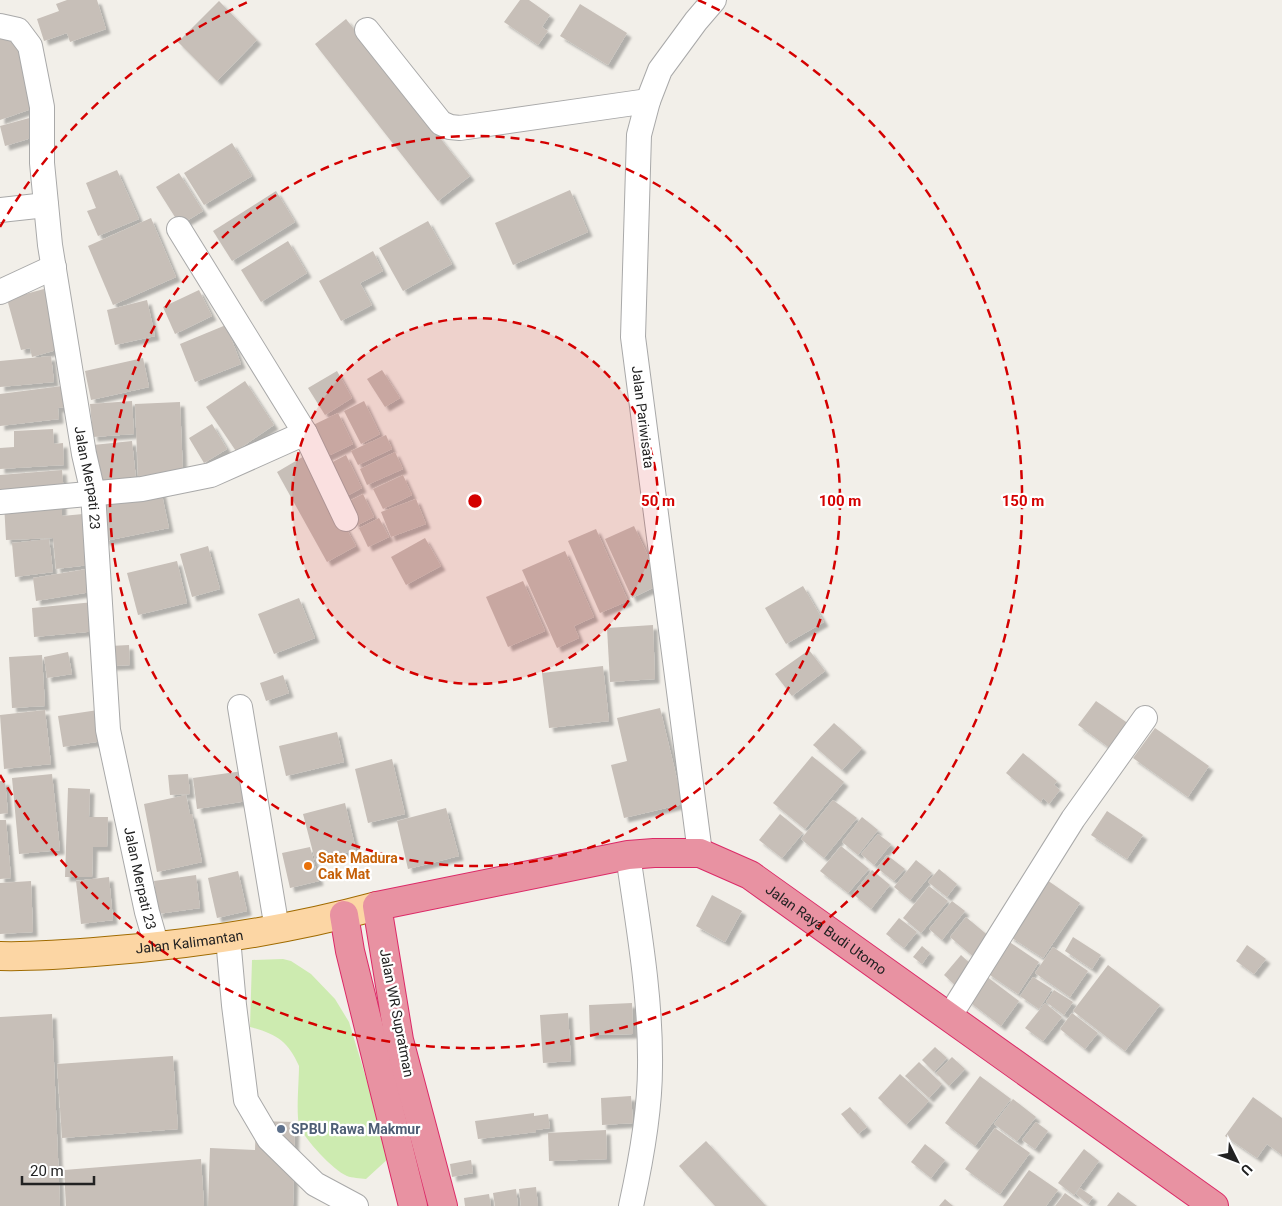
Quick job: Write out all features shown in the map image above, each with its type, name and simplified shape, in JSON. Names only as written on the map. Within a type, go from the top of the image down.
[{"type":"highway","name":"Jalan Raya Budi Utomo","points":[[376,906],[628,855],[700,853],[750,876],[1214,1206]]},
{"type":"highway","name":"Jalan WR Supratman","points":[[376,906],[399,1040],[443,1206]]},
{"type":"highway","name":"Jalan WR Supratman","points":[[344,915],[350,951],[413,1206]]},
{"type":"main road","name":"Jalan Kalimantan","points":[[0,956],[36,957],[157,948],[277,929],[344,915],[376,906]]},
{"type":"street","name":"Jalan Pariwisata","points":[[700,853],[633,337],[639,135],[648,101],[660,70],[714,0]]},
{"type":"street","name":"Jalan Merpati 23","points":[[0,26],[18,30],[30,46],[42,107],[42,163],[54,267],[84,454],[93,493],[108,730],[147,912],[157,948]]},
{"type":"street","points":[[367,30],[441,123],[450,127],[460,128],[648,101]]},
{"type":"street","points":[[0,210],[46,205]]},
{"type":"street","points":[[179,229],[305,434],[346,519]]},
{"type":"street","points":[[0,292],[54,267]]},
{"type":"street","points":[[0,502],[142,489],[211,475],[305,434]]},
{"type":"street","points":[[240,707],[277,929]]},
{"type":"street","points":[[949,1017],[1072,819],[1145,718]]},
{"type":"street","points":[[628,855],[648,1001],[650,1068],[640,1166],[631,1206]]},
{"type":"street","points":[[228,938],[246,1100],[269,1138],[315,1184],[356,1206]]},
{"type":"green space","points":[[283,959],[291,961],[311,974],[335,999],[349,1022],[390,1157],[366,1179],[349,1177],[341,1173],[313,1146],[299,1125],[299,1066],[295,1057],[286,1045],[274,1036],[250,1027],[252,960]]},
{"type":"building","points":[[67,0],[97,0],[106,29],[70,42],[67,33],[44,41],[37,19],[59,11],[56,4]]},
{"type":"building","points":[[520,0],[529,0],[550,15],[542,27],[548,31],[538,45],[504,22]]},
{"type":"building","points":[[219,1],[257,40],[217,81],[178,42]]},
{"type":"building","points":[[580,4],[627,33],[608,65],[560,36]]},
{"type":"building","points":[[346,19],[470,176],[438,201],[315,44]]},
{"type":"building","points":[[12,34],[37,107],[0,120],[0,39]]},
{"type":"building","points":[[33,117],[38,136],[5,146],[0,126]]},
{"type":"building","points":[[232,143],[252,176],[204,205],[184,173]]},
{"type":"building","points":[[117,170],[139,219],[98,236],[87,211],[96,208],[86,183]]},
{"type":"building","points":[[179,173],[203,211],[180,225],[156,187]]},
{"type":"building","points":[[570,190],[588,232],[513,265],[495,223]]},
{"type":"building","points":[[276,191],[295,222],[232,261],[213,231]]},
{"type":"building","points":[[151,218],[176,277],[113,305],[88,246]]},
{"type":"building","points":[[428,221],[452,264],[403,291],[379,248]]},
{"type":"building","points":[[288,241],[307,273],[261,302],[241,270]]},
{"type":"building","points":[[373,251],[383,271],[360,283],[372,305],[341,321],[319,281]]},
{"type":"building","points":[[44,289],[60,349],[32,357],[30,348],[21,350],[7,299]]},
{"type":"building","points":[[199,290],[212,316],[175,334],[163,307]]},
{"type":"building","points":[[147,300],[155,336],[115,345],[107,310]]},
{"type":"building","points":[[226,325],[241,364],[195,382],[180,344]]},
{"type":"building","points":[[51,356],[54,382],[0,387],[0,361]]},
{"type":"building","points":[[143,358],[149,387],[91,400],[85,371]]},
{"type":"building","points":[[382,370],[400,398],[385,407],[367,379]]},
{"type":"building","points":[[337,371],[352,398],[325,415],[308,388]]},
{"type":"building","points":[[245,381],[274,425],[236,451],[206,407]]},
{"type":"building","points":[[62,386],[65,407],[58,408],[59,419],[0,426],[0,394]]},
{"type":"building","points":[[132,401],[134,434],[93,437],[90,404]]},
{"type":"building","points":[[364,401],[380,434],[361,444],[344,411]]},
{"type":"building","points":[[180,402],[183,474],[138,476],[135,404]]},
{"type":"building","points":[[338,413],[353,444],[326,457],[311,426]]},
{"type":"building","points":[[212,424],[227,449],[204,463],[189,438]]},
{"type":"building","points":[[53,429],[54,444],[63,443],[64,465],[0,469],[0,448],[14,447],[14,431]]},
{"type":"building","points":[[386,435],[392,449],[358,465],[351,451]]},
{"type":"building","points":[[132,441],[136,479],[98,483],[93,445]]},
{"type":"building","points":[[395,452],[403,469],[367,485],[360,469]]},
{"type":"building","points":[[306,455],[356,546],[327,562],[277,472]]},
{"type":"building","points":[[346,455],[362,488],[339,500],[323,467]]},
{"type":"building","points":[[62,470],[64,494],[0,499],[0,475]]},
{"type":"building","points":[[403,475],[412,495],[383,509],[373,489]]},
{"type":"building","points":[[161,490],[169,528],[105,541],[98,504]]},
{"type":"building","points":[[363,494],[374,517],[356,526],[345,503]]},
{"type":"building","points":[[62,499],[62,516],[83,514],[89,565],[56,569],[53,538],[6,540],[4,503]]},
{"type":"building","points":[[416,499],[426,524],[391,537],[381,512]]},
{"type":"building","points":[[379,518],[389,537],[368,547],[359,528]]},
{"type":"building","points":[[634,526],[661,584],[632,598],[605,539]]},
{"type":"building","points":[[596,529],[628,601],[600,613],[568,541]]},
{"type":"building","points":[[425,538],[441,566],[406,585],[391,557]]},
{"type":"building","points":[[49,539],[53,572],[15,577],[12,543]]},
{"type":"building","points":[[208,546],[220,589],[192,597],[180,554]]},
{"type":"building","points":[[565,551],[594,617],[574,626],[579,638],[557,648],[522,570]]},
{"type":"building","points":[[177,561],[187,603],[138,615],[127,573]]},
{"type":"building","points":[[87,569],[91,592],[36,601],[33,578]]},
{"type":"building","points":[[523,581],[545,631],[508,647],[486,597]]},
{"type":"building","points":[[803,586],[824,622],[786,644],[765,608]]},
{"type":"building","points":[[299,598],[315,638],[274,654],[258,614]]},
{"type":"building","points":[[94,602],[97,631],[34,637],[32,608]]},
{"type":"building","points":[[653,625],[655,679],[610,682],[607,628]]},
{"type":"building","points":[[129,645],[130,665],[111,666],[110,646]]},
{"type":"building","points":[[809,650],[825,671],[792,696],[775,674]]},
{"type":"building","points":[[68,652],[72,674],[47,678],[44,657]]},
{"type":"building","points":[[42,655],[45,706],[12,708],[9,657]]},
{"type":"building","points":[[603,666],[609,721],[549,728],[542,673]]},
{"type":"building","points":[[283,675],[289,693],[266,701],[260,683]]},
{"type":"building","points":[[1096,701],[1129,724],[1111,749],[1078,725]]},
{"type":"building","points":[[660,708],[683,804],[624,818],[611,765],[627,761],[617,718]]},
{"type":"building","points":[[45,710],[51,764],[4,769],[0,715]]},
{"type":"building","points":[[98,710],[103,741],[63,747],[58,716]]},
{"type":"building","points":[[834,723],[862,748],[842,770],[813,745]]},
{"type":"building","points":[[1155,728],[1209,766],[1188,797],[1133,758]]},
{"type":"building","points":[[337,732],[344,762],[286,776],[279,746]]},
{"type":"building","points":[[1023,753],[1057,781],[1054,785],[1060,790],[1049,804],[1043,798],[1041,802],[1006,773]]},
{"type":"building","points":[[812,756],[844,782],[805,829],[773,803]]},
{"type":"building","points":[[392,759],[405,814],[368,823],[355,769]]},
{"type":"building","points":[[243,771],[247,801],[197,809],[193,778]]},
{"type":"building","points":[[52,774],[60,850],[19,854],[12,778]]},
{"type":"building","points":[[188,774],[190,794],[170,795],[168,775]]},
{"type":"building","points":[[0,781],[5,781],[8,813],[0,814]]},
{"type":"building","points":[[68,788],[90,789],[89,817],[108,817],[107,847],[93,847],[92,877],[65,877]]},
{"type":"building","points":[[186,795],[202,862],[157,872],[144,804]]},
{"type":"building","points":[[833,800],[857,818],[824,858],[801,839]]},
{"type":"building","points":[[345,803],[356,850],[315,860],[303,814]]},
{"type":"building","points":[[446,808],[459,856],[408,869],[397,821]]},
{"type":"building","points":[[1107,811],[1143,835],[1127,859],[1091,835]]},
{"type":"building","points":[[780,814],[803,833],[782,858],[759,840]]},
{"type":"building","points":[[862,817],[878,830],[858,855],[842,842]]},
{"type":"building","points":[[0,820],[6,820],[11,878],[0,879]]},
{"type":"building","points":[[878,834],[891,844],[874,865],[861,854]]},
{"type":"building","points":[[841,846],[869,869],[848,893],[820,871]]},
{"type":"building","points":[[310,847],[319,881],[290,888],[282,853]]},
{"type":"building","points":[[887,855],[905,869],[894,881],[877,868]]},
{"type":"building","points":[[916,860],[932,873],[910,900],[894,887]]},
{"type":"building","points":[[939,869],[957,884],[947,897],[928,882]]},
{"type":"building","points":[[872,870],[890,885],[871,909],[853,894]]},
{"type":"building","points":[[238,871],[247,911],[217,918],[208,878]]},
{"type":"building","points":[[196,875],[200,908],[158,914],[154,881]]},
{"type":"building","points":[[109,877],[113,920],[81,924],[76,881]]},
{"type":"building","points":[[1047,880],[1080,903],[1043,958],[1009,936]]},
{"type":"building","points":[[31,881],[33,932],[0,934],[0,883]]},
{"type":"building","points":[[929,886],[948,901],[921,933],[903,918]]},
{"type":"building","points":[[712,895],[742,911],[725,942],[696,926]]},
{"type":"building","points":[[952,901],[965,911],[942,940],[929,929]]},
{"type":"building","points":[[966,917],[991,938],[975,958],[950,937]]},
{"type":"building","points":[[899,918],[917,932],[904,948],[886,934]]},
{"type":"building","points":[[1073,937],[1101,955],[1092,969],[1065,951]]},
{"type":"building","points":[[1008,941],[1039,962],[1018,994],[987,973]]},
{"type":"building","points":[[1247,945],[1266,959],[1254,974],[1236,961]]},
{"type":"building","points":[[922,946],[930,953],[922,964],[913,957]]},
{"type":"building","points":[[1053,947],[1088,971],[1070,997],[1035,973]]},
{"type":"building","points":[[961,955],[973,966],[956,986],[944,975]]},
{"type":"building","points":[[1108,965],[1160,1005],[1125,1051],[1073,1011]]},
{"type":"building","points":[[986,976],[1019,1001],[1001,1026],[967,1000]]},
{"type":"building","points":[[1033,977],[1052,989],[1039,1009],[1020,996]]},
{"type":"building","points":[[1054,990],[1073,1002],[1064,1015],[1046,1002]]},
{"type":"building","points":[[632,1003],[633,1034],[590,1035],[589,1005]]},
{"type":"building","points":[[1045,1003],[1062,1017],[1043,1041],[1025,1028]]},
{"type":"building","points":[[568,1013],[571,1061],[543,1063],[540,1015]]},
{"type":"building","points":[[1072,1013],[1098,1033],[1085,1049],[1060,1029]]},
{"type":"building","points":[[52,1014],[60,1206],[0,1206],[0,1017]]},
{"type":"building","points":[[935,1047],[947,1058],[934,1072],[922,1060]]},
{"type":"building","points":[[173,1056],[178,1129],[62,1138],[57,1064]]},
{"type":"building","points":[[952,1057],[965,1069],[949,1086],[936,1073]]},
{"type":"building","points":[[919,1062],[942,1084],[929,1098],[905,1076]]},
{"type":"building","points":[[900,1074],[929,1101],[906,1125],[878,1098]]},
{"type":"building","points":[[980,1076],[1011,1099],[975,1146],[945,1123]]},
{"type":"building","points":[[631,1096],[633,1123],[602,1125],[601,1098]]},
{"type":"building","points":[[1253,1097],[1282,1118],[1282,1155],[1267,1144],[1257,1158],[1225,1136]]},
{"type":"building","points":[[1013,1099],[1036,1117],[1017,1141],[994,1124]]},
{"type":"building","points":[[850,1107],[867,1127],[858,1134],[841,1114]]},
{"type":"building","points":[[534,1113],[534,1116],[548,1114],[550,1128],[536,1130],[536,1132],[478,1139],[475,1121]]},
{"type":"building","points":[[256,1121],[295,1122],[293,1206],[208,1206],[210,1148],[255,1150]]},
{"type":"building","points":[[1036,1122],[1048,1131],[1035,1149],[1022,1140]]},
{"type":"building","points":[[995,1128],[1030,1153],[1000,1194],[965,1169]]},
{"type":"building","points":[[606,1130],[607,1159],[549,1161],[548,1133]]},
{"type":"building","points":[[706,1141],[766,1206],[715,1206],[679,1166]]},
{"type":"building","points":[[925,1144],[945,1160],[931,1178],[911,1162]]},
{"type":"building","points":[[1084,1149],[1099,1161],[1074,1195],[1058,1183]]},
{"type":"building","points":[[201,1159],[204,1206],[66,1206],[64,1170]]},
{"type":"building","points":[[471,1160],[473,1173],[452,1177],[450,1164]]},
{"type":"building","points":[[1029,1170],[1058,1190],[1046,1206],[1003,1206]]},
{"type":"building","points":[[536,1187],[538,1206],[521,1206],[519,1189]]},
{"type":"building","points":[[1080,1188],[1093,1197],[1088,1204],[1076,1194]]},
{"type":"building","points":[[516,1189],[518,1206],[495,1206],[493,1193]]},
{"type":"building","points":[[1118,1192],[1137,1206],[1107,1206]]},
{"type":"building","points":[[1065,1193],[1083,1206],[1055,1206]]},
{"type":"building","points":[[489,1194],[491,1206],[465,1206],[464,1198]]},
{"type":"building","points":[[945,1199],[953,1206],[939,1206]]},
{"type":"place","name":"Sate Madura Cak Mat","points":[[308,866]]},
{"type":"place","name":"SPBU Rawa Makmur","points":[[281,1129]]}]
